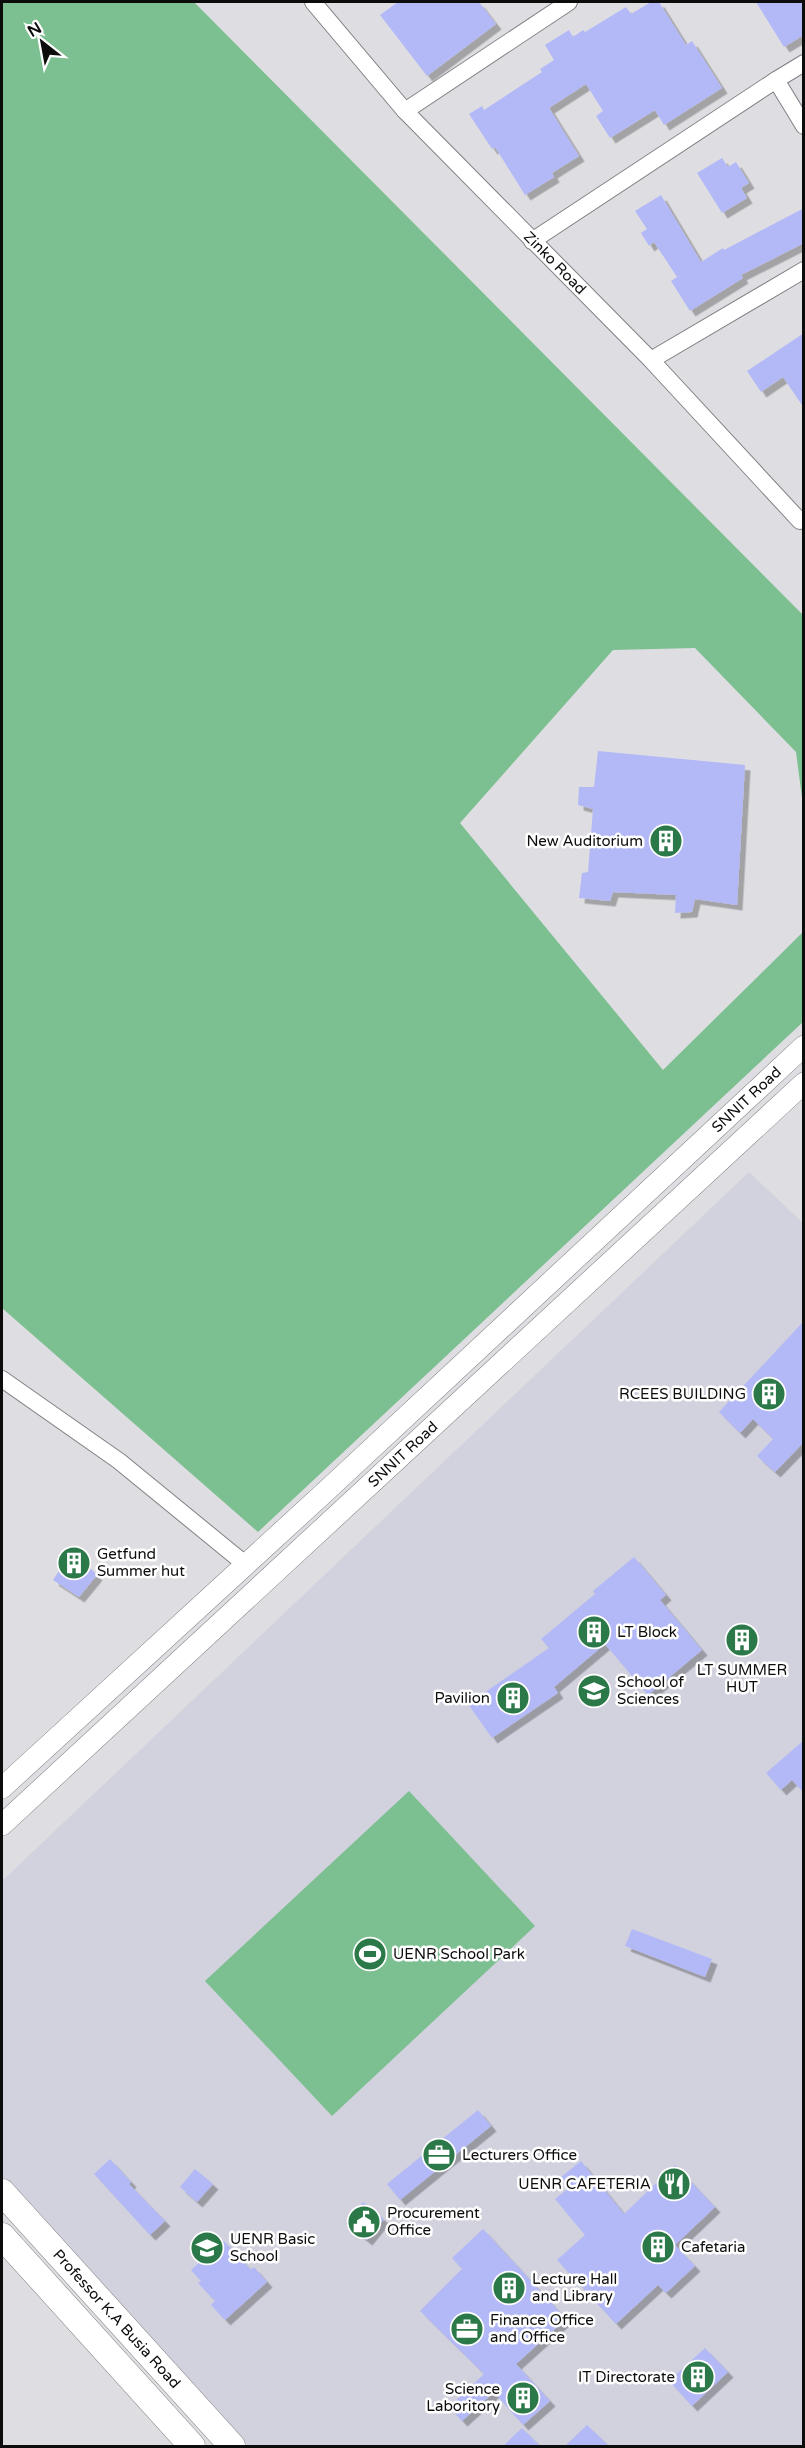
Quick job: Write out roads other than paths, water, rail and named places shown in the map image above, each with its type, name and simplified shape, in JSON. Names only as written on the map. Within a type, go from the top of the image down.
[{"type":"main road","name":"Professor K.A Busia Road","points":[[2,2192],[232,2446]]},
{"type":"main road","name":"Professor K.A Busia Road","points":[[2,2236],[192,2446]]},
{"type":"main road","points":[[142,2391],[163,2371]]},
{"type":"main road","points":[[168,2419],[187,2398]]},
{"type":"street","name":"Zinko Road","points":[[313,2],[405,111],[651,360],[802,522]]},
{"type":"street","points":[[405,111],[569,2]]},
{"type":"street","points":[[532,241],[804,63]]},
{"type":"street","points":[[776,80],[804,126]]},
{"type":"street","points":[[651,360],[804,270]]},
{"type":"street","name":"SNNIT Road","points":[[2,1788],[447,1379],[804,1046]]},
{"type":"street","name":"SNNIT Road","points":[[2,1825],[804,1083]]},
{"type":"street","points":[[473,1354],[491,1371]]},
{"type":"street","points":[[2,1379],[119,1461],[245,1564]]},
{"type":"street","points":[[447,1379],[464,1396]]},
{"type":"place","name":"New Auditorium","points":[[666,841]]},
{"type":"place","name":"RCEES BUILDING","points":[[769,1394]]},
{"type":"place","name":"Getfund Summer hut","points":[[74,1563]]},
{"type":"place","name":"LT Block","points":[[594,1632]]},
{"type":"place","name":"LT SUMMER HUT","points":[[742,1640]]},
{"type":"place","name":"School of Sciences","points":[[594,1691]]},
{"type":"place","name":"Pavilion","points":[[513,1698]]},
{"type":"place","name":"UENR School Park","points":[[370,1954]]},
{"type":"place","name":"Lecturers Office","points":[[439,2155]]},
{"type":"place","name":"UENR CAFETERIA","points":[[674,2184]]},
{"type":"place","name":"Procurement Office","points":[[364,2222]]},
{"type":"place","name":"Cafetaria","points":[[658,2247]]},
{"type":"place","name":"UENR Basic School","points":[[207,2248]]},
{"type":"place","name":"Lecture Hall and Library","points":[[509,2288]]},
{"type":"place","name":"Finance Office and Office","points":[[467,2329]]},
{"type":"place","name":"IT Directorate","points":[[698,2377]]},
{"type":"place","name":"Science Laboritory","points":[[523,2398]]}]
